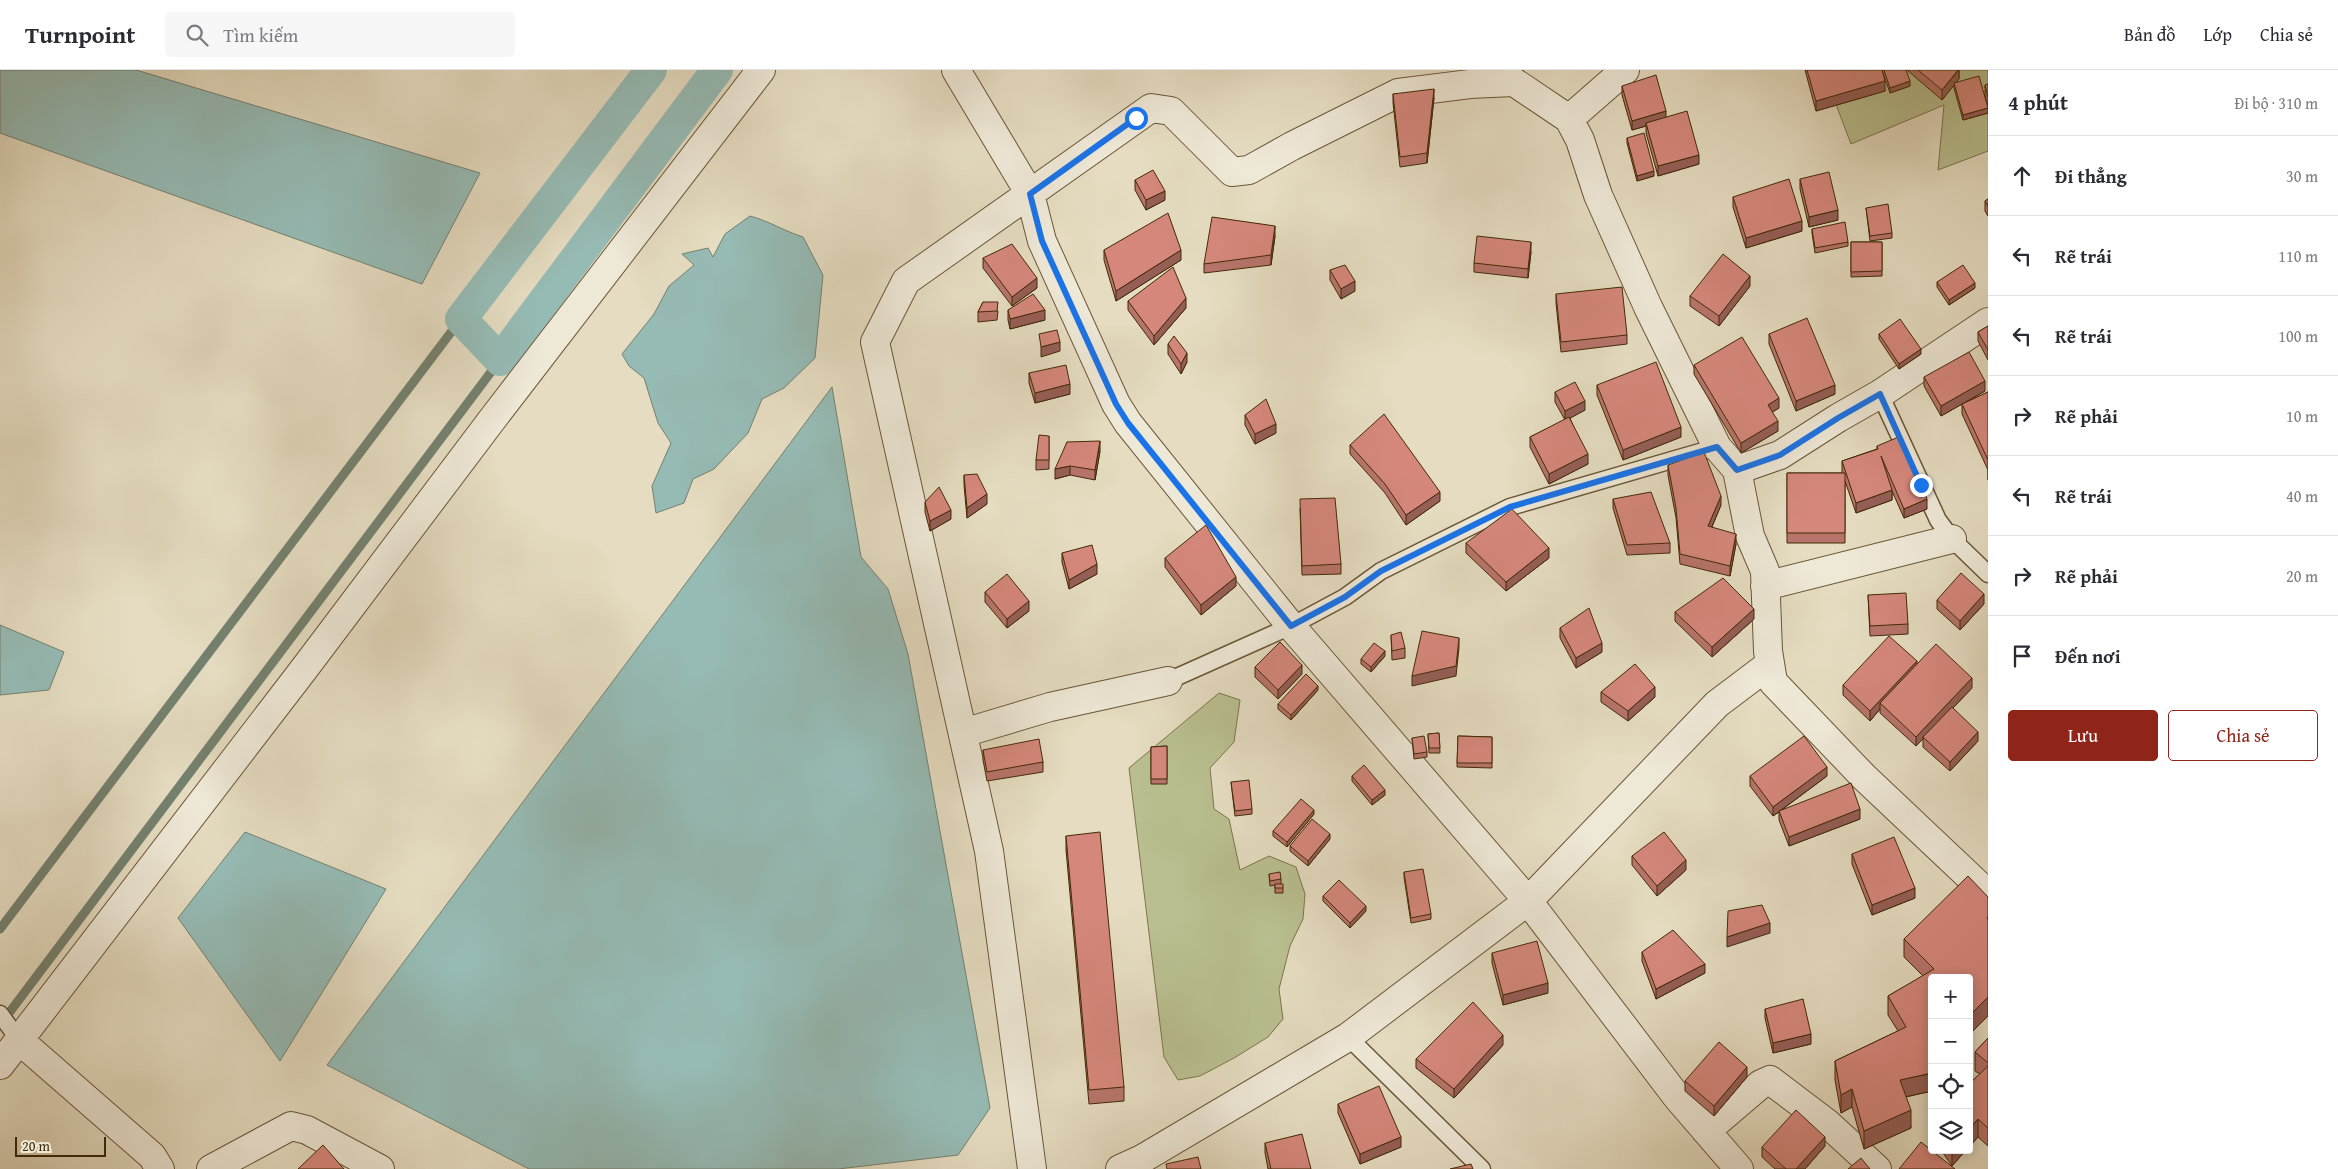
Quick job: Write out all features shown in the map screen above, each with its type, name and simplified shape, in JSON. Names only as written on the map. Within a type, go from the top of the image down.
[{"type":"street","points":[[0,1065],[9,1026],[761,70]]},
{"type":"street","points":[[956,70],[1030,194],[1042,241],[1116,404],[1128,423],[1291,626],[1528,901],[1677,1097],[1739,1169]]},
{"type":"street","points":[[1569,119],[1625,70]]},
{"type":"street","points":[[1032,1169],[989,851],[875,342],[906,281],[1151,108],[1171,111],[1232,172],[1249,170],[1292,146],[1398,93],[1470,84],[1514,82],[1569,119],[1580,140],[1598,195],[1648,307],[1717,447],[1737,470],[1750,536],[1765,571],[1768,651],[1773,682],[1864,777],[1988,894]]},
{"type":"street","points":[[1737,470],[1780,455],[1880,394],[1988,322]]},
{"type":"street","points":[[1765,586],[1952,539]]},
{"type":"street","points":[[1120,1169],[1142,1159],[1348,1038],[1528,901],[1717,704],[1770,664]]},
{"type":"street","points":[[963,733],[1050,707],[1168,681]]},
{"type":"street","points":[[9,1026],[152,1156],[160,1169]]},
{"type":"street","points":[[1706,1131],[1761,1084],[1770,1080],[1828,1124],[1877,1169]]},
{"type":"street","points":[[211,1169],[291,1126],[307,1130],[380,1169]]},
{"type":"lane","points":[[1880,394],[1938,520],[1952,539],[1988,574]]},
{"type":"lane","points":[[1168,681],[1291,626],[1345,597],[1381,571],[1510,507],[1717,447]]},
{"type":"lane","points":[[1348,1038],[1482,1169]]},
{"type":"green space","points":[[1823,70],[1988,70],[1988,86],[1958,99],[1988,90],[1988,151],[1938,170],[1944,105],[1851,144]]},
{"type":"green space","points":[[1219,693],[1240,700],[1234,742],[1210,768],[1214,809],[1229,819],[1240,870],[1269,856],[1296,867],[1305,894],[1303,919],[1290,946],[1279,989],[1283,1019],[1268,1037],[1234,1058],[1200,1076],[1178,1080],[1164,1057],[1129,768]]},
{"type":"water","points":[[0,70],[136,70],[480,173],[422,284],[0,133]]},
{"type":"water","points":[[750,216],[803,237],[823,275],[815,358],[784,388],[762,399],[748,433],[714,469],[693,479],[684,503],[656,513],[652,486],[671,443],[658,423],[644,378],[629,366],[622,354],[654,314],[669,286],[694,265],[682,254],[708,248],[713,257],[725,234]]},
{"type":"water","points":[[832,387],[861,557],[888,589],[908,654],[990,1108],[958,1155],[838,1169],[529,1169],[327,1065]]},
{"type":"water","points":[[0,625],[64,652],[49,690],[0,695]]},
{"type":"water","points":[[245,832],[386,889],[280,1061],[178,918]]},
{"type":"building","points":[[1807,70],[1882,70],[1885,81],[1816,101]]},
{"type":"building","points":[[1884,70],[1906,70],[1910,81],[1890,88]]},
{"type":"building","points":[[1918,70],[1958,70],[1942,90]]},
{"type":"building","points":[[1656,75],[1666,111],[1632,121],[1622,86]]},
{"type":"building","points":[[1979,76],[1988,108],[1963,115],[1954,83]]},
{"type":"building","points":[[1988,84],[1988,97],[1985,85]]},
{"type":"building","points":[[1434,89],[1427,153],[1400,157],[1393,94]]},
{"type":"building","points":[[1687,111],[1699,155],[1658,166],[1646,123]]},
{"type":"building","points":[[1644,133],[1654,171],[1637,176],[1627,138]]},
{"type":"building","points":[[1153,170],[1165,191],[1146,200],[1135,180]]},
{"type":"building","points":[[1829,172],[1838,210],[1809,217],[1800,179]]},
{"type":"building","points":[[1789,179],[1802,221],[1746,238],[1733,197]]},
{"type":"building","points":[[1888,204],[1892,233],[1870,236],[1866,208]]},
{"type":"building","points":[[1168,213],[1181,250],[1116,291],[1104,250]]},
{"type":"building","points":[[1212,217],[1275,226],[1271,255],[1204,264]]},
{"type":"building","points":[[1845,222],[1848,242],[1815,248],[1812,229]]},
{"type":"building","points":[[1477,236],[1531,242],[1528,269],[1474,263]]},
{"type":"building","points":[[1851,242],[1882,242],[1882,271],[1851,272]]},
{"type":"building","points":[[1012,244],[1037,278],[1012,297],[983,258]]},
{"type":"building","points":[[1723,254],[1750,276],[1719,316],[1690,296]]},
{"type":"building","points":[[1345,265],[1355,281],[1341,289],[1330,270]]},
{"type":"building","points":[[1963,265],[1975,283],[1949,300],[1937,282]]},
{"type":"building","points":[[1173,267],[1186,298],[1154,336],[1128,301]]},
{"type":"building","points":[[1622,287],[1627,335],[1561,342],[1556,294]]},
{"type":"building","points":[[1033,294],[1045,310],[1010,319],[1008,310]]},
{"type":"building","points":[[983,302],[998,302],[997,311],[978,312]]},
{"type":"building","points":[[1807,318],[1835,385],[1796,401],[1769,334]]},
{"type":"building","points":[[1900,319],[1921,349],[1899,364],[1879,334]]},
{"type":"building","points":[[1988,326],[1988,350],[1978,332]]},
{"type":"building","points":[[1057,330],[1060,342],[1041,347],[1039,334]]},
{"type":"building","points":[[1174,336],[1187,353],[1181,364],[1168,344]]},
{"type":"building","points":[[1742,337],[1779,398],[1768,405],[1778,421],[1741,443],[1694,365]]},
{"type":"building","points":[[1969,352],[1985,381],[1941,406],[1924,377]]},
{"type":"building","points":[[1656,362],[1681,427],[1623,450],[1597,385]]},
{"type":"building","points":[[1066,365],[1070,384],[1035,393],[1029,373]]},
{"type":"building","points":[[1575,382],[1585,401],[1565,411],[1555,392]]},
{"type":"building","points":[[1988,392],[1988,460],[1962,404]]},
{"type":"building","points":[[1266,399],[1276,424],[1255,434],[1245,415]]},
{"type":"building","points":[[1384,414],[1440,492],[1406,515],[1385,484],[1350,445]]},
{"type":"building","points":[[1569,417],[1588,454],[1549,474],[1530,437]]},
{"type":"building","points":[[1039,435],[1049,436],[1049,460],[1036,460]]},
{"type":"building","points":[[1901,436],[1927,499],[1904,509],[1881,456],[1892,490],[1856,503],[1842,461],[1878,449],[1877,446]]},
{"type":"building","points":[[1100,441],[1095,470],[1070,466],[1055,469],[1067,442]]},
{"type":"building","points":[[1704,452],[1721,496],[1708,526],[1736,534],[1730,566],[1680,554],[1676,508],[1668,465]]},
{"type":"building","points":[[1787,473],[1845,473],[1845,533],[1787,533]]},
{"type":"building","points":[[977,474],[987,494],[967,508],[964,475]]},
{"type":"building","points":[[939,487],[951,510],[930,521],[925,502]]},
{"type":"building","points":[[1651,492],[1670,543],[1627,545],[1613,499]]},
{"type":"building","points":[[1335,498],[1341,564],[1302,566],[1300,499]]},
{"type":"building","points":[[1512,509],[1549,548],[1506,582],[1466,543]]},
{"type":"building","points":[[1206,525],[1236,577],[1201,605],[1165,558]]},
{"type":"building","points":[[1092,545],[1097,564],[1069,580],[1062,553]]},
{"type":"building","points":[[1961,573],[1984,594],[1960,621],[1937,600]]},
{"type":"building","points":[[1007,574],[1029,601],[1007,619],[985,592]]},
{"type":"building","points":[[1723,578],[1754,609],[1712,647],[1675,612]]},
{"type":"building","points":[[1906,593],[1908,624],[1870,626],[1868,595]]},
{"type":"building","points":[[1589,608],[1602,643],[1576,658],[1560,628]]},
{"type":"building","points":[[1422,631],[1459,638],[1456,666],[1412,676]]},
{"type":"building","points":[[1401,632],[1405,648],[1392,651],[1391,635]]},
{"type":"building","points":[[1889,636],[1917,661],[1870,711],[1843,685]]},
{"type":"building","points":[[1280,642],[1302,665],[1278,690],[1255,667]]},
{"type":"building","points":[[1374,643],[1385,651],[1371,667],[1361,659]]},
{"type":"building","points":[[1936,644],[1972,678],[1916,737],[1880,703]]},
{"type":"building","points":[[1635,664],[1655,687],[1628,711],[1601,692]]},
{"type":"building","points":[[1306,674],[1318,686],[1291,715],[1278,704]]},
{"type":"building","points":[[1952,707],[1978,732],[1950,762],[1923,737]]},
{"type":"building","points":[[1439,733],[1440,748],[1429,748],[1428,734]]},
{"type":"building","points":[[1424,736],[1427,752],[1414,754],[1412,738]]},
{"type":"building","points":[[1458,736],[1492,737],[1492,763],[1457,763]]},
{"type":"building","points":[[1804,736],[1827,767],[1773,807],[1750,776]]},
{"type":"building","points":[[1039,739],[1043,762],[987,772],[983,750]]},
{"type":"building","points":[[1167,746],[1167,779],[1151,779],[1151,747]]},
{"type":"building","points":[[1364,765],[1385,790],[1372,800],[1352,776]]},
{"type":"building","points":[[1249,780],[1252,809],[1235,811],[1231,782]]},
{"type":"building","points":[[1851,783],[1860,809],[1789,837],[1779,811]]},
{"type":"building","points":[[1301,799],[1314,810],[1287,842],[1273,831]]},
{"type":"building","points":[[1312,819],[1330,834],[1308,861],[1290,846]]},
{"type":"building","points":[[1100,832],[1124,1087],[1089,1090],[1066,836]]},
{"type":"building","points":[[1664,832],[1686,860],[1657,886],[1632,856]]},
{"type":"building","points":[[1894,837],[1915,888],[1872,905],[1852,854]]},
{"type":"building","points":[[1423,869],[1431,914],[1411,918],[1404,872]]},
{"type":"building","points":[[1280,872],[1281,879],[1270,881],[1269,874]]},
{"type":"building","points":[[1968,876],[1988,897],[1988,997],[1973,1012],[1973,974],[1928,974],[1928,1074],[1900,1080],[1911,1110],[1864,1131],[1852,1089],[1841,1095],[1835,1061],[1906,1027],[1888,996],[1934,969],[1904,939]]},
{"type":"building","points":[[1339,880],[1366,906],[1350,923],[1323,896]]},
{"type":"building","points":[[1275,884],[1283,884],[1283,888],[1275,888]]},
{"type":"building","points":[[1762,905],[1770,923],[1727,937],[1728,911]]},
{"type":"building","points":[[1673,930],[1705,964],[1656,989],[1642,952]]},
{"type":"building","points":[[1537,941],[1548,983],[1503,995],[1492,953]]},
{"type":"building","points":[[1803,999],[1811,1034],[1773,1043],[1765,1009]]},
{"type":"building","points":[[1473,1002],[1503,1035],[1454,1089],[1416,1059]]},
{"type":"building","points":[[1988,1038],[1988,1063],[1975,1052]]},
{"type":"building","points":[[1719,1042],[1747,1067],[1714,1106],[1685,1081]]},
{"type":"building","points":[[1988,1066],[1988,1128],[1978,1119],[1973,1125],[1973,1080]]},
{"type":"building","points":[[1379,1086],[1401,1137],[1360,1154],[1338,1104]]},
{"type":"building","points":[[1796,1110],[1825,1137],[1796,1169],[1786,1169],[1762,1147]]},
{"type":"building","points":[[1302,1134],[1311,1169],[1271,1169],[1265,1143]]},
{"type":"building","points":[[1921,1142],[1928,1148],[1928,1154],[1936,1154],[1955,1169],[1899,1169]]},
{"type":"building","points":[[323,1145],[344,1169],[298,1169]]},
{"type":"building","points":[[1198,1157],[1201,1169],[1167,1169],[1166,1164]]},
{"type":"building","points":[[1861,1158],[1870,1169],[1848,1169]]},
{"type":"building","points":[[1471,1164],[1473,1169],[1450,1169]]},
{"type":"waterway","points":[[651,70],[461,319],[500,360],[717,70]]},
{"type":"waterway","points":[[0,929],[461,319]]},
{"type":"waterway","points":[[3,1021],[500,360]]},
{"type":"route","points":[[1136,118],[1030,194],[1042,241],[1116,404],[1128,423],[1291,626],[1345,597],[1381,571],[1510,507],[1717,447],[1737,470],[1780,455],[1880,394],[1921,485]]}]
